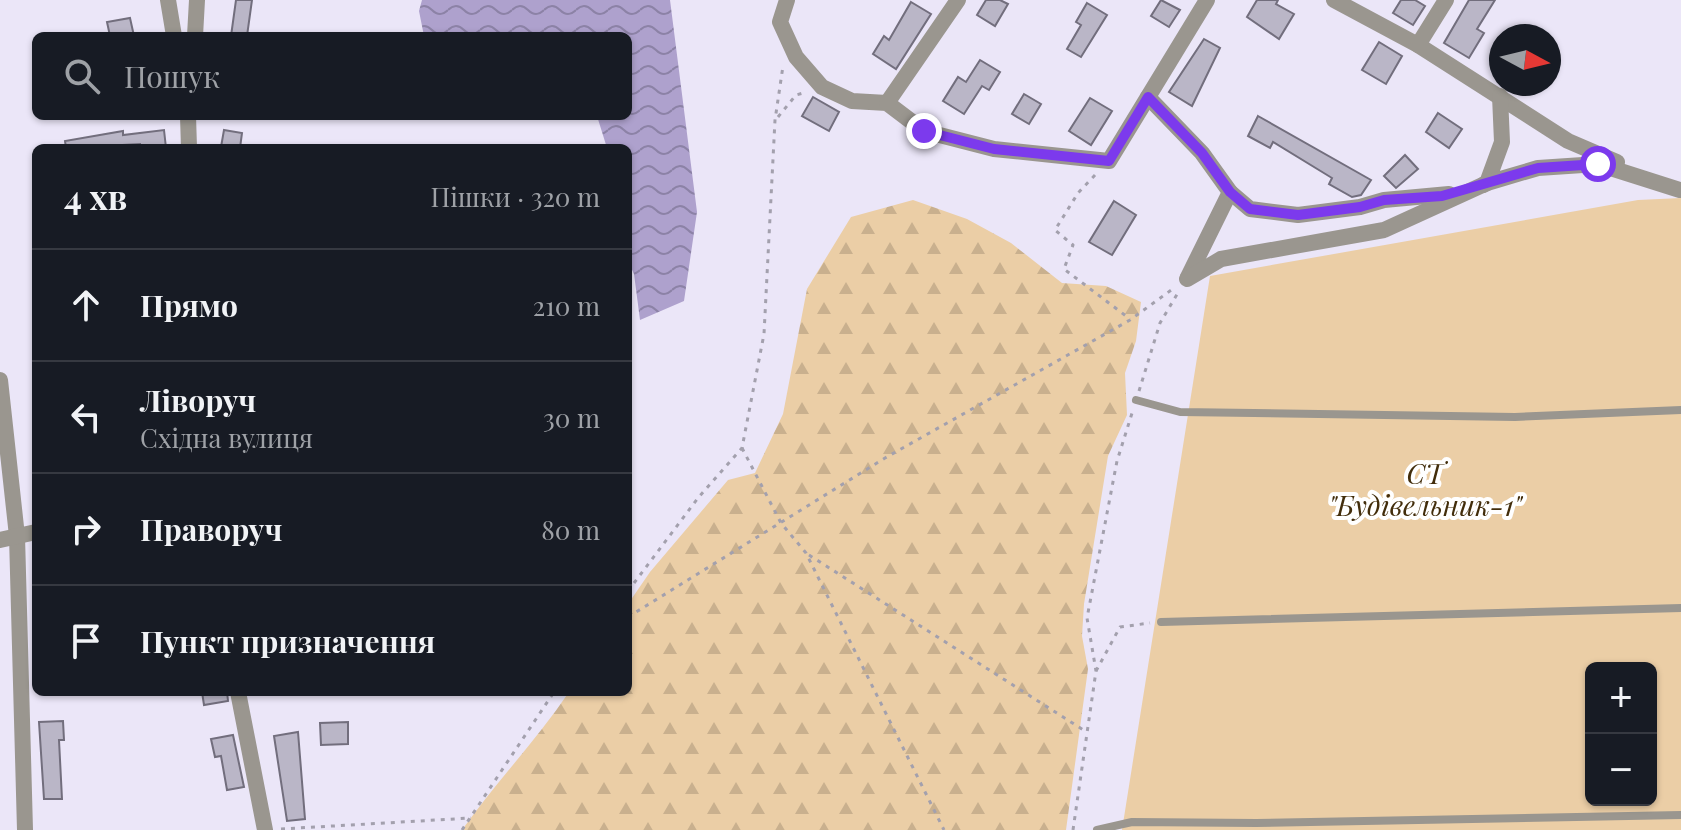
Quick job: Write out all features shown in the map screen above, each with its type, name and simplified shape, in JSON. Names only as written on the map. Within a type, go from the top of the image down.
[{"type":"street","points":[[168,0],[173,32]]},
{"type":"street","points":[[195,32],[197,0]]},
{"type":"street","points":[[787,0],[780,22],[796,57],[822,87],[852,101],[887,103],[924,131],[980,146],[1109,161],[1207,0]]},
{"type":"street","points":[[887,103],[958,0]]},
{"type":"street","points":[[1334,0],[1418,45],[1489,89]]},
{"type":"street","points":[[1418,45],[1446,0]]},
{"type":"street","points":[[1148,97],[1202,153],[1230,192],[1250,209],[1298,215],[1360,207],[1384,200],[1442,196],[1538,168],[1598,164],[1680,190],[1568,141],[1500,96]]},
{"type":"street","points":[[1187,279],[1221,259],[1384,230],[1487,183],[1502,142],[1500,96]]},
{"type":"street","points":[[189,144],[190,121]]},
{"type":"street","points":[[1187,279],[1230,192]]},
{"type":"street","points":[[0,380],[25,830]]},
{"type":"street","points":[[8,538],[32,533]]},
{"type":"street","points":[[239,696],[265,830]]},
{"type":"lane","points":[[1136,400],[1180,412],[1515,417],[1681,410]]},
{"type":"lane","points":[[1161,622],[1681,608]]},
{"type":"lane","points":[[1097,830],[1132,822],[1256,823],[1681,815]]},
{"type":"path","points":[[632,586],[698,498],[742,448],[764,334],[775,120],[783,60]]},
{"type":"path","points":[[775,120],[796,95],[822,87]]},
{"type":"path","points":[[1078,193],[1055,230],[1073,245],[1064,269],[1130,320]]},
{"type":"path","points":[[632,615],[885,458],[1130,320],[1187,279]]},
{"type":"path","points":[[1096,671],[1087,618],[1117,461],[1160,323],[1187,279]]},
{"type":"path","points":[[742,448],[781,523],[806,553],[944,830]]},
{"type":"path","points":[[806,553],[1085,731]]},
{"type":"path","points":[[1073,830],[1096,671],[1120,627],[1161,622]]},
{"type":"path","points":[[462,830],[551,696]]},
{"type":"path","points":[[265,830],[471,818]]},
{"type":"green space","name":"СТ \"Будівельник-1\"","points":[[1681,198],[1681,830],[1122,830],[1210,276],[1638,200]]},
{"type":"green space","points":[[913,200],[967,219],[1011,243],[1062,283],[1106,286],[1141,302],[1136,341],[1125,373],[1127,415],[1108,456],[1084,604],[1082,636],[1088,669],[1066,830],[462,830],[566,696],[632,696],[632,598],[650,572],[728,480],[755,473],[783,414],[807,289],[851,217]]},
{"type":"water","points":[[422,0],[670,0],[697,212],[684,301],[640,320],[632,270],[632,144],[606,144],[598,120],[632,120],[632,32],[423,32],[419,11]]},
{"type":"building","points":[[236,0],[252,0],[248,32],[232,32]]},
{"type":"building","points":[[986,0],[1000,0],[1008,4],[995,26],[977,15]]},
{"type":"building","points":[[1161,0],[1180,10],[1169,27],[1151,16]]},
{"type":"building","points":[[1257,0],[1278,0],[1276,4],[1294,14],[1279,39],[1247,17]]},
{"type":"building","points":[[1401,0],[1415,0],[1425,6],[1413,25],[1393,13]]},
{"type":"building","points":[[1469,0],[1495,0],[1477,29],[1484,33],[1469,58],[1444,43]]},
{"type":"building","points":[[911,2],[931,14],[896,69],[873,54],[884,36],[889,40]]},
{"type":"building","points":[[1087,3],[1107,15],[1081,57],[1067,49],[1081,25],[1076,22]]},
{"type":"building","points":[[130,18],[133,32],[109,32],[107,22]]},
{"type":"building","points":[[1204,39],[1220,48],[1192,106],[1169,92]]},
{"type":"building","points":[[1379,42],[1402,56],[1386,84],[1362,70]]},
{"type":"building","points":[[980,60],[1000,72],[989,90],[982,86],[964,114],[943,101],[958,77],[966,82]]},
{"type":"building","points":[[1024,94],[1041,104],[1029,124],[1012,114]]},
{"type":"building","points":[[813,97],[839,112],[829,131],[802,116]]},
{"type":"building","points":[[1090,98],[1112,111],[1091,145],[1069,131]]},
{"type":"building","points":[[1438,113],[1462,129],[1449,148],[1426,132]]},
{"type":"building","points":[[1258,116],[1371,180],[1361,195],[1352,197],[1329,184],[1332,178],[1273,142],[1270,148],[1248,136]]},
{"type":"building","points":[[164,130],[166,144],[65,144],[65,141],[123,131],[123,135]]},
{"type":"building","points":[[224,130],[242,133],[241,144],[222,144]]},
{"type":"building","points":[[1405,155],[1418,169],[1396,188],[1384,176]]},
{"type":"building","points":[[1114,201],[1136,215],[1112,255],[1089,242]]},
{"type":"building","points":[[203,696],[227,696],[228,701],[204,705]]},
{"type":"building","points":[[63,721],[64,740],[59,740],[62,799],[44,799],[39,722]]},
{"type":"building","points":[[348,722],[348,744],[321,745],[320,723]]},
{"type":"building","points":[[298,732],[305,819],[287,821],[274,736]]},
{"type":"building","points":[[233,735],[244,787],[227,790],[221,756],[215,757],[211,739]]},
{"type":"route","points":[[924,131],[994,149],[1109,161],[1148,97],[1202,153],[1230,192],[1250,209],[1298,215],[1360,207],[1384,200],[1442,196],[1538,168],[1598,164]]}]
